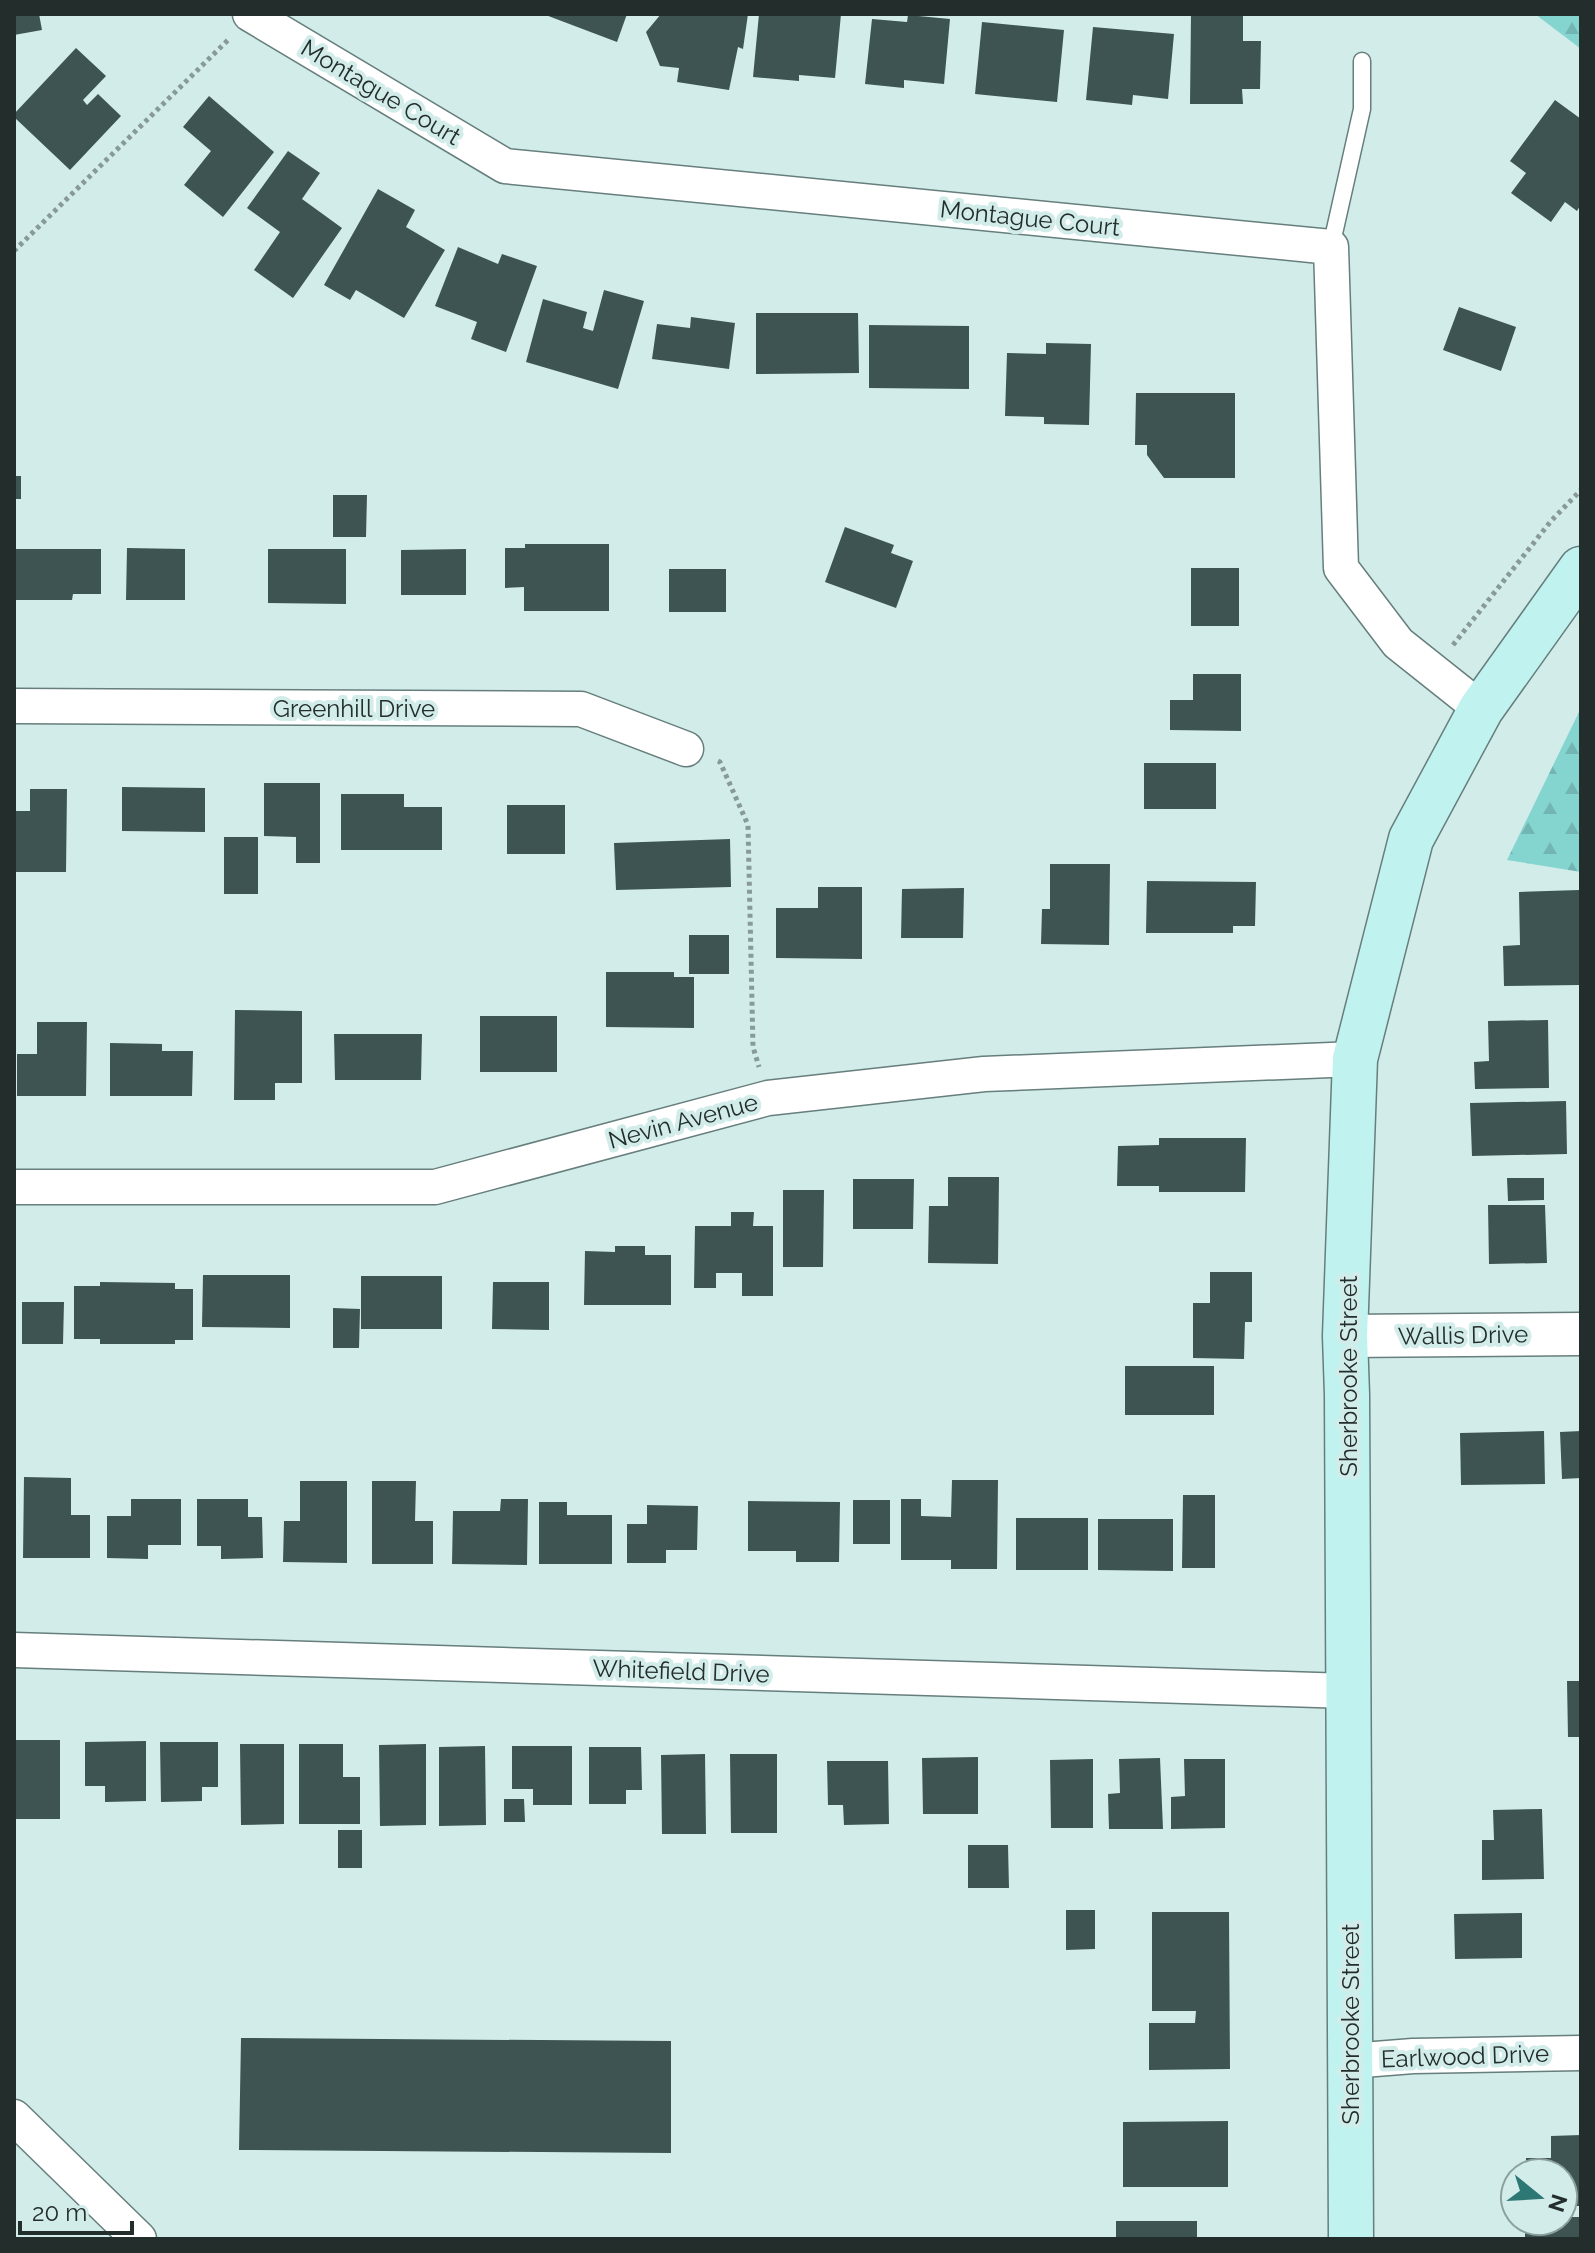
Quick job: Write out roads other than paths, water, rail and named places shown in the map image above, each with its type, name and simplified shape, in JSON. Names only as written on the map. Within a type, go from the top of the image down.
[{"type":"main road","name":"Sherbrooke Street","points":[[1351,2239],[1345,1336],[1355,1059],[1411,839],[1481,709],[1581,569]]},
{"type":"street","name":"Montague Court","points":[[252,15],[505,166],[1331,247]]},
{"type":"street","points":[[1331,247],[1341,568],[1398,643],[1481,709]]},
{"type":"street","name":"Greenhill Drive","points":[[14,706],[581,709],[686,749]]},
{"type":"street","name":"Nevin Avenue","points":[[14,1187],[435,1187],[768,1098],[984,1074],[1355,1059]]},
{"type":"street","name":"Wallis Drive","points":[[1345,1336],[1581,1334]]},
{"type":"street","name":"Whitefield Drive","points":[[14,1650],[1348,1691]]},
{"type":"street","name":"Earlwood Drive","points":[[1350,2061],[1413,2056],[1581,2053]]},
{"type":"street","points":[[14,2117],[139,2239]]},
{"type":"lane","points":[[1331,247],[1362,109],[1362,61]]}]
